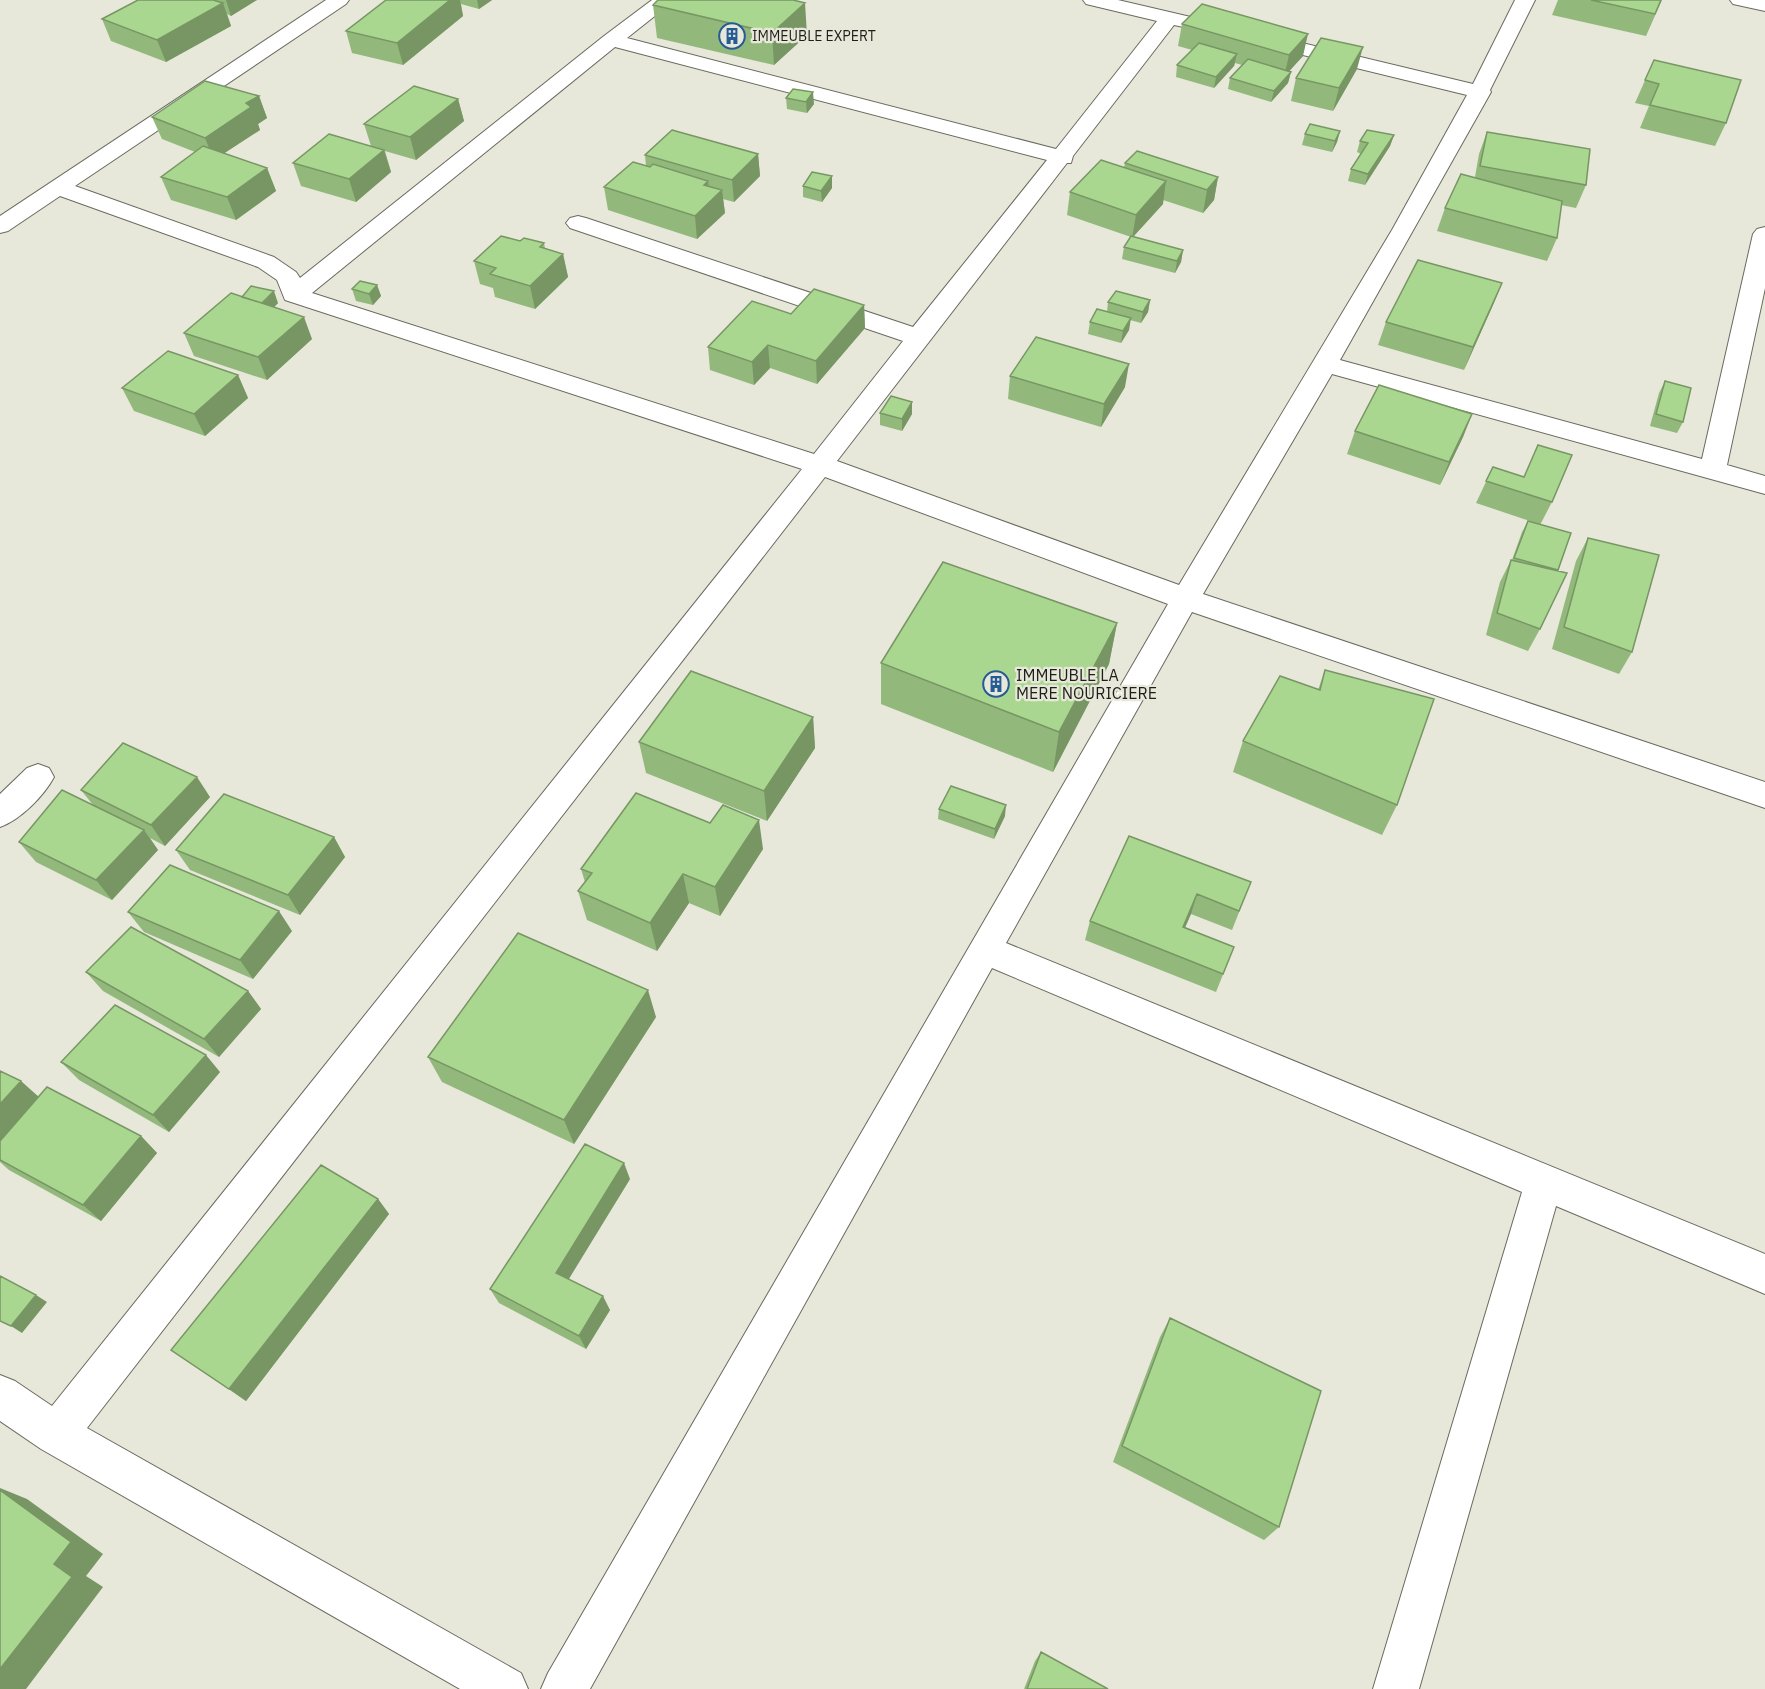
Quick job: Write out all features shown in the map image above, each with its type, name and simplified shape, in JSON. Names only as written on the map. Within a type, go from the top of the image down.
[{"type":"street","points":[[0,226],[339,0]]},
{"type":"street","points":[[294,295],[664,0]]},
{"type":"street","points":[[1092,0],[1205,26]]},
{"type":"street","points":[[564,1689],[1186,599],[1328,364],[1481,92],[1525,0]]},
{"type":"street","points":[[1740,0],[1765,5]]},
{"type":"street","points":[[56,1434],[820,465],[917,337],[1063,158],[1170,17]]},
{"type":"street","points":[[1239,34],[1481,92]]},
{"type":"street","points":[[611,40],[1063,158]]},
{"type":"street","points":[[57,187],[266,262],[288,277],[294,295]]},
{"type":"street","points":[[578,223],[917,337]]},
{"type":"street","points":[[1713,470],[1765,234]]},
{"type":"street","points":[[294,295],[820,465],[1186,599],[1765,795]]},
{"type":"street","points":[[1328,364],[1765,485]]},
{"type":"street","points":[[0,814],[39,777]]},
{"type":"street","points":[[985,950],[1765,1274]]},
{"type":"street","points":[[1396,1689],[1544,1182]]},
{"type":"street","points":[[0,1396],[56,1434],[505,1689]]},
{"type":"building","points":[[138,0],[213,0],[223,3],[157,40],[102,19]]},
{"type":"building","points":[[386,0],[450,0],[397,43],[346,31]]},
{"type":"building","points":[[658,0],[793,0],[805,3],[772,33],[653,5]]},
{"type":"building","points":[[1591,0],[1661,0],[1655,14]]},
{"type":"building","points":[[1202,4],[1308,34],[1289,55],[1182,24]]},
{"type":"building","points":[[1321,38],[1363,47],[1339,88],[1296,78]]},
{"type":"building","points":[[1199,43],[1237,54],[1216,77],[1177,65]]},
{"type":"building","points":[[1248,59],[1291,72],[1274,91],[1230,78]]},
{"type":"building","points":[[1654,60],[1741,80],[1726,123],[1650,105],[1659,84],[1645,80]]},
{"type":"building","points":[[205,81],[259,96],[246,103],[251,107],[205,138],[152,117]]},
{"type":"building","points":[[414,86],[458,99],[410,137],[364,124]]},
{"type":"building","points":[[793,89],[813,92],[806,102],[786,98]]},
{"type":"building","points":[[1310,124],[1340,131],[1335,141],[1305,134]]},
{"type":"building","points":[[672,130],[758,154],[732,180],[645,155]]},
{"type":"building","points":[[1367,130],[1394,135],[1368,174],[1351,169],[1368,143],[1360,141]]},
{"type":"building","points":[[1487,132],[1590,149],[1586,185],[1480,166]]},
{"type":"building","points":[[329,134],[384,150],[349,179],[293,163]]},
{"type":"building","points":[[203,146],[267,168],[227,197],[161,177]]},
{"type":"building","points":[[1137,151],[1218,177],[1207,190],[1125,163]]},
{"type":"building","points":[[1101,160],[1166,181],[1136,215],[1070,192]]},
{"type":"building","points":[[633,162],[650,167],[653,164],[708,181],[704,185],[722,190],[695,216],[604,187]]},
{"type":"building","points":[[812,172],[832,176],[821,191],[803,186]]},
{"type":"building","points":[[1461,174],[1562,201],[1557,238],[1445,208]]},
{"type":"building","points":[[501,236],[520,241],[524,238],[544,243],[540,247],[563,254],[530,286],[490,274],[496,268],[474,261]]},
{"type":"building","points":[[1131,236],[1183,250],[1177,261],[1124,247]]},
{"type":"building","points":[[1418,260],[1502,283],[1473,347],[1386,322]]},
{"type":"building","points":[[360,281],[377,285],[369,294],[352,289]]},
{"type":"building","points":[[251,286],[274,291],[262,303],[242,297]]},
{"type":"building","points":[[814,289],[864,305],[816,361],[768,345],[752,362],[708,347],[752,301],[791,314]]},
{"type":"building","points":[[1116,291],[1150,300],[1143,312],[1108,302]]},
{"type":"building","points":[[231,293],[304,317],[258,357],[184,333]]},
{"type":"building","points":[[1097,309],[1131,318],[1123,331],[1090,322]]},
{"type":"building","points":[[1036,337],[1129,364],[1104,404],[1010,376]]},
{"type":"building","points":[[168,351],[238,375],[194,414],[122,388]]},
{"type":"building","points":[[1665,381],[1691,388],[1683,422],[1656,414]]},
{"type":"building","points":[[1379,385],[1472,414],[1449,462],[1355,431]]},
{"type":"building","points":[[891,396],[912,402],[902,419],[880,413]]},
{"type":"building","points":[[1538,445],[1572,455],[1552,502],[1486,481],[1493,467],[1524,477]]},
{"type":"building","points":[[1528,521],[1571,533],[1558,570],[1514,558]]},
{"type":"building","points":[[1588,538],[1659,555],[1632,652],[1564,627]]},
{"type":"building","points":[[1511,560],[1567,573],[1540,629],[1497,613]]},
{"type":"building","points":[[943,562],[1117,623],[1059,732],[881,663]]},
{"type":"building","points":[[1325,670],[1434,699],[1397,805],[1243,741],[1280,676],[1320,690]]},
{"type":"building","points":[[691,671],[813,717],[764,791],[639,742]]},
{"type":"building","points":[[123,743],[197,777],[151,825],[81,790]]},
{"type":"building","points":[[951,786],[1006,805],[995,829],[939,809]]},
{"type":"building","points":[[62,790],[144,830],[96,880],[19,842]]},
{"type":"building","points":[[636,793],[710,823],[723,805],[759,820],[715,887],[683,874],[650,923],[578,891],[592,873],[581,869]]},
{"type":"building","points":[[224,794],[334,837],[288,895],[176,850]]},
{"type":"building","points":[[1129,836],[1251,882],[1239,911],[1197,894],[1183,927],[1234,947],[1223,974],[1090,921]]},
{"type":"building","points":[[170,865],[279,911],[240,960],[128,912]]},
{"type":"building","points":[[131,927],[248,991],[204,1039],[86,972]]},
{"type":"building","points":[[518,933],[648,990],[564,1120],[428,1057]]},
{"type":"building","points":[[115,1005],[206,1055],[153,1115],[61,1062]]},
{"type":"building","points":[[0,1071],[21,1081],[0,1104]]},
{"type":"building","points":[[47,1087],[141,1136],[83,1205],[0,1160],[0,1141]]},
{"type":"building","points":[[585,1144],[624,1163],[556,1273],[603,1296],[579,1336],[490,1289]]},
{"type":"building","points":[[321,1165],[378,1199],[229,1389],[171,1350]]},
{"type":"building","points":[[0,1276],[36,1295],[11,1326],[0,1321]]},
{"type":"building","points":[[1170,1318],[1321,1391],[1279,1527],[1122,1446]]},
{"type":"building","points":[[0,1490],[71,1542],[54,1564],[72,1577],[0,1669]]},
{"type":"building","points":[[1041,1652],[1108,1689],[1027,1689]]},
{"type":"place","name":"IMMEUBLE EXPERT","points":[[732,36]]},
{"type":"place","name":"IMMEUBLE LA MERE NOURICIERE","points":[[996,684]]}]
